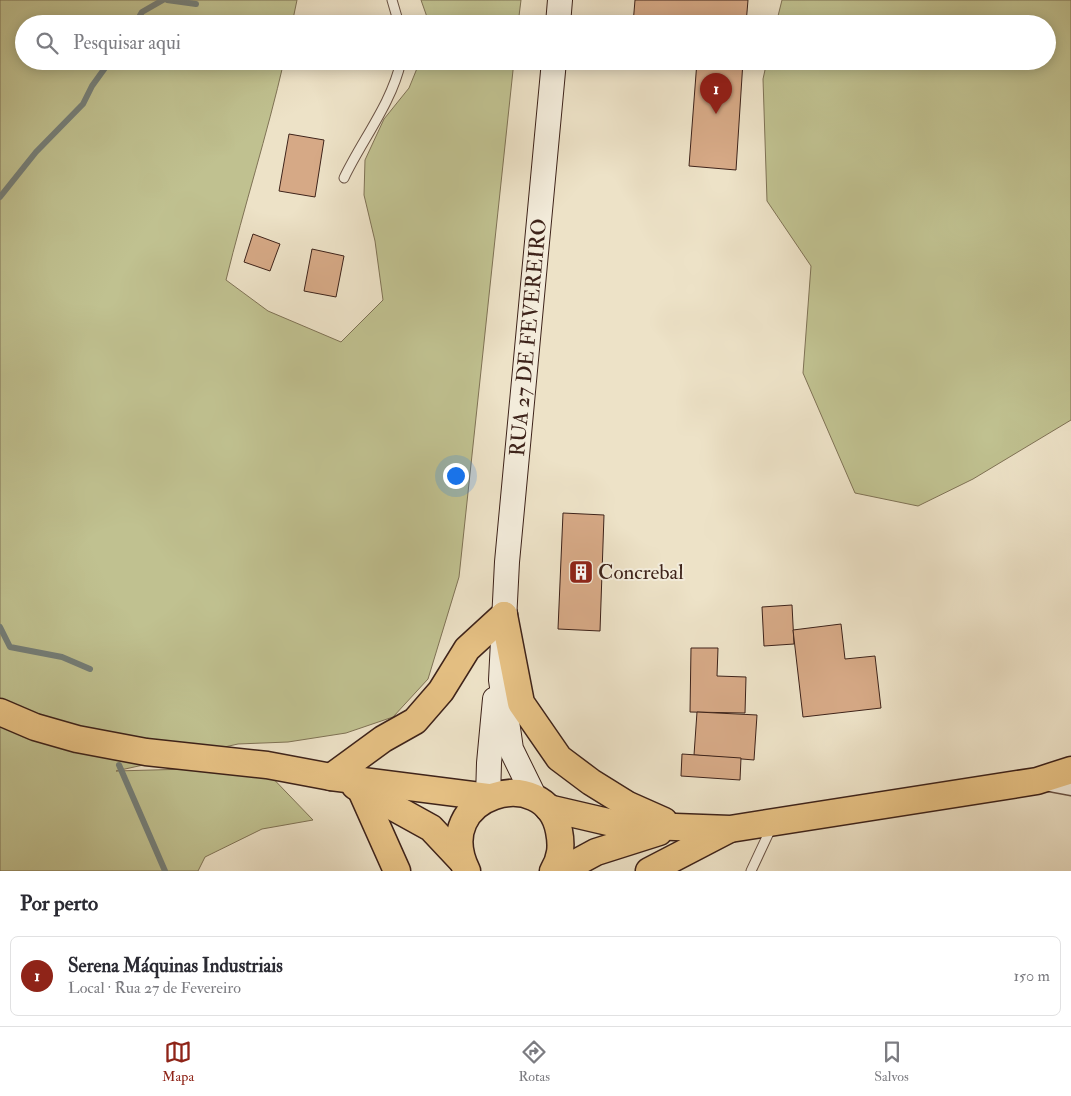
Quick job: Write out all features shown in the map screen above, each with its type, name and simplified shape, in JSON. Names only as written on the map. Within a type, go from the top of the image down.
[{"type":"main road","points":[[559,15],[560,0]]},
{"type":"main road","name":"RUA 27 DE FEVEREIRO","points":[[542,803],[511,749],[501,680],[506,562],[553,70]]},
{"type":"main road","points":[[331,777],[383,738],[415,721],[441,691],[467,649],[504,615]]},
{"type":"main road","points":[[504,615],[521,703],[559,758],[591,782],[628,805],[676,827]]},
{"type":"main road","name":"RUA 27 DE FEVEREIRO","points":[[488,797],[489,763],[504,615]]},
{"type":"main road","points":[[0,712],[35,727],[77,739],[146,752],[267,765],[331,777],[488,797]]},
{"type":"main road","points":[[464,866],[459,846],[460,831],[466,817],[475,805],[488,797],[504,792],[520,793],[542,803],[621,824],[730,829],[1037,781],[1071,770]]},
{"type":"main road","points":[[331,777],[360,788],[431,828],[464,866]]},
{"type":"main road","points":[[360,788],[397,871]]},
{"type":"main road","points":[[542,803],[558,825],[562,843],[558,862],[553,871]]},
{"type":"main road","points":[[560,871],[596,852],[676,827]]},
{"type":"main road","points":[[649,871],[730,829]]},
{"type":"street","points":[[1037,781],[1071,787]]},
{"type":"lane","points":[[392,0],[396,15]]},
{"type":"lane","points":[[344,178],[383,105],[399,70]]},
{"type":"lane","points":[[751,871],[773,822]]},
{"type":"green space","points":[[0,0],[297,0],[294,15],[15,15],[15,70],[282,70],[226,280],[268,311],[341,342],[383,300],[375,241],[364,195],[365,160],[384,119],[409,88],[416,70],[513,70],[459,577],[428,679],[393,717],[346,733],[288,742],[238,744],[116,771],[262,767],[313,820],[262,829],[205,857],[198,871],[0,871]]},
{"type":"green space","points":[[421,0],[521,0],[519,15],[426,15]]},
{"type":"green space","points":[[782,0],[1071,0],[1071,420],[973,479],[918,506],[855,493],[803,373],[811,266],[767,201],[763,79],[765,70],[1056,70],[1056,15],[778,15]]},
{"type":"building","points":[[635,0],[748,0],[747,15],[634,15]]},
{"type":"building","points":[[696,70],[742,70],[736,170],[689,166]]},
{"type":"building","points":[[289,134],[324,140],[315,197],[279,191]]},
{"type":"building","points":[[253,234],[280,244],[270,271],[244,262]]},
{"type":"building","points":[[312,249],[344,256],[336,297],[304,291]]},
{"type":"building","name":"Concrebal","points":[[563,513],[604,515],[600,631],[558,629]]},
{"type":"building","points":[[792,605],[794,644],[764,646],[762,607]]},
{"type":"building","points":[[841,624],[845,659],[875,656],[881,708],[803,717],[793,630]]},
{"type":"building","points":[[691,648],[718,648],[717,676],[746,677],[745,713],[690,712]]},
{"type":"building","points":[[697,712],[757,715],[754,760],[694,755]]},
{"type":"building","points":[[682,754],[741,758],[740,780],[681,776]]},
{"type":"waterway","points":[[140,15],[142,12],[163,0]]},
{"type":"waterway","points":[[167,0],[196,4]]},
{"type":"waterway","points":[[0,197],[36,152],[83,104],[92,86],[104,70]]},
{"type":"waterway","points":[[0,627],[10,647],[62,657],[90,669]]},
{"type":"waterway","points":[[119,765],[165,871]]},
{"type":"place","name":"Serena Máquinas Industriais","points":[[716,114]]},
{"type":"place","name":"Concrebal","points":[[581,572]]}]
